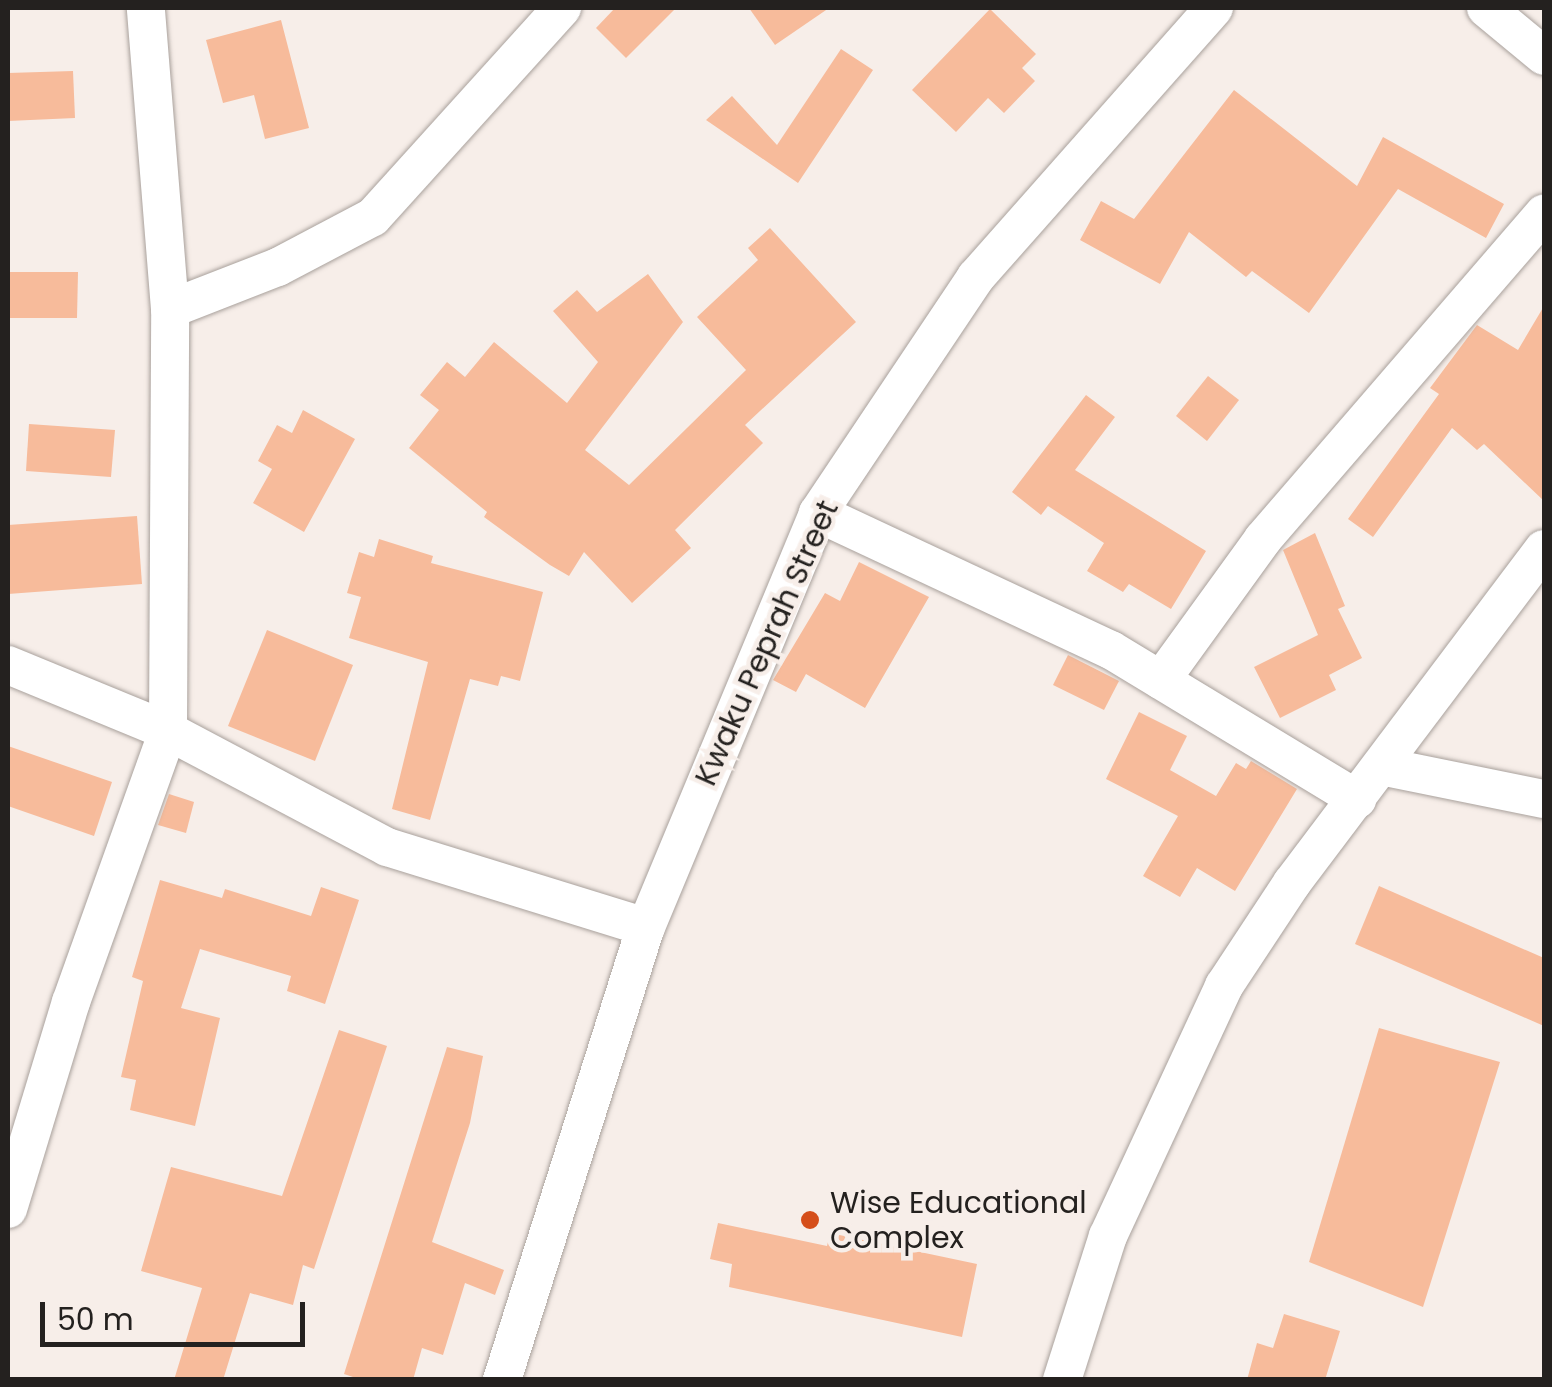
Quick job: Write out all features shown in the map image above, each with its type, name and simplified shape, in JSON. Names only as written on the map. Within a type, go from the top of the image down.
[{"type":"street","points":[[8,1210],[71,1002],[168,731],[170,309],[146,8]]},
{"type":"street","points":[[170,309],[278,267],[372,217],[562,8]]},
{"type":"street","name":"Kwaku Peprah Street","points":[[502,1380],[646,927],[818,513],[976,277],[1214,8]]},
{"type":"street","points":[[1486,8],[1544,56]]},
{"type":"street","points":[[1161,680],[1263,540],[1544,212]]},
{"type":"street","points":[[818,513],[1112,650],[1357,799]]},
{"type":"street","points":[[1062,1380],[1108,1236],[1224,986],[1357,799],[1385,767],[1544,549]]},
{"type":"street","points":[[8,666],[168,731],[387,846],[646,927]]},
{"type":"street","points":[[1385,767],[1544,799]]},
{"type":"building","points":[[615,8],[676,8],[626,58],[596,28]]},
{"type":"building","points":[[749,8],[829,8],[775,45]]},
{"type":"building","points":[[990,9],[1036,54],[1022,68],[1035,81],[1004,113],[988,98],[956,132],[912,90]]},
{"type":"building","points":[[281,20],[309,128],[265,139],[254,95],[223,103],[206,40]]},
{"type":"building","points":[[841,49],[873,70],[798,183],[706,120],[732,96],[777,145]]},
{"type":"building","points":[[73,71],[75,118],[8,121],[8,73]]},
{"type":"building","points":[[1234,90],[1357,186],[1383,137],[1504,204],[1486,238],[1398,189],[1309,313],[1252,271],[1246,277],[1189,232],[1160,284],[1080,240],[1101,201],[1134,219]]},
{"type":"building","points":[[770,228],[856,322],[745,425],[763,443],[675,530],[691,548],[632,603],[584,552],[569,576],[550,565],[484,517],[487,512],[409,448],[439,410],[420,395],[447,362],[465,377],[494,342],[567,403],[598,362],[553,311],[577,290],[597,312],[648,274],[683,322],[585,450],[629,485],[746,370],[697,317],[758,260],[748,248]]},
{"type":"building","points":[[8,272],[78,272],[77,318],[8,318]]},
{"type":"building","points":[[1544,306],[1544,501],[1484,444],[1477,450],[1452,428],[1373,537],[1348,519],[1439,394],[1430,388],[1477,325],[1518,350]]},
{"type":"building","points":[[1208,376],[1239,400],[1207,441],[1176,416]]},
{"type":"building","points":[[1086,395],[1115,417],[1075,470],[1206,551],[1171,609],[1129,584],[1123,592],[1087,571],[1104,543],[1048,506],[1041,515],[1012,492]]},
{"type":"building","points":[[303,410],[355,439],[304,532],[253,503],[272,469],[258,461],[277,425],[292,433]]},
{"type":"building","points":[[29,424],[115,430],[111,477],[26,471]]},
{"type":"building","points":[[137,516],[142,584],[8,594],[8,525]]},
{"type":"building","points":[[1315,533],[1345,606],[1338,609],[1362,658],[1329,675],[1336,690],[1280,718],[1254,667],[1318,635],[1283,550]]},
{"type":"building","points":[[379,539],[433,556],[431,563],[543,592],[520,681],[501,676],[498,686],[470,679],[430,820],[392,809],[428,662],[349,638],[361,597],[347,593],[359,552],[374,557]]},
{"type":"building","points":[[859,562],[929,597],[865,708],[806,674],[796,692],[773,680],[825,593],[840,601]]},
{"type":"building","points":[[267,630],[353,665],[315,761],[228,726]]},
{"type":"building","points":[[1068,655],[1119,681],[1104,710],[1053,685]]},
{"type":"building","points":[[1139,712],[1187,736],[1170,770],[1216,796],[1236,763],[1246,769],[1251,761],[1297,789],[1235,891],[1197,868],[1180,897],[1143,876],[1178,816],[1106,779]]},
{"type":"building","points":[[8,746],[112,782],[94,836],[8,806]]},
{"type":"building","points":[[169,794],[194,802],[186,833],[158,825]]},
{"type":"building","points":[[160,880],[222,898],[225,889],[311,916],[321,887],[359,900],[325,1004],[287,991],[291,976],[200,949],[181,1008],[220,1018],[195,1126],[130,1110],[136,1080],[121,1077],[143,981],[132,977]]},
{"type":"building","points":[[1379,886],[1544,958],[1544,1026],[1355,944]]},
{"type":"building","points":[[1379,1028],[1500,1062],[1423,1307],[1309,1262]]},
{"type":"building","points":[[339,1030],[387,1046],[314,1269],[303,1265],[293,1305],[250,1293],[223,1380],[174,1380],[202,1288],[141,1271],[171,1167],[282,1196]]},
{"type":"building","points":[[447,1047],[483,1056],[470,1123],[432,1242],[504,1270],[495,1295],[465,1283],[443,1355],[422,1348],[413,1380],[362,1380],[344,1374]]},
{"type":"building","points":[[718,1223],[827,1246],[830,1233],[977,1264],[962,1337],[729,1287],[732,1264],[710,1259]]},
{"type":"building","points":[[1284,1314],[1340,1331],[1325,1380],[1247,1380],[1257,1343],[1273,1348]]},
{"type":"place","name":"Wise Educational Complex","points":[[810,1220]]}]
